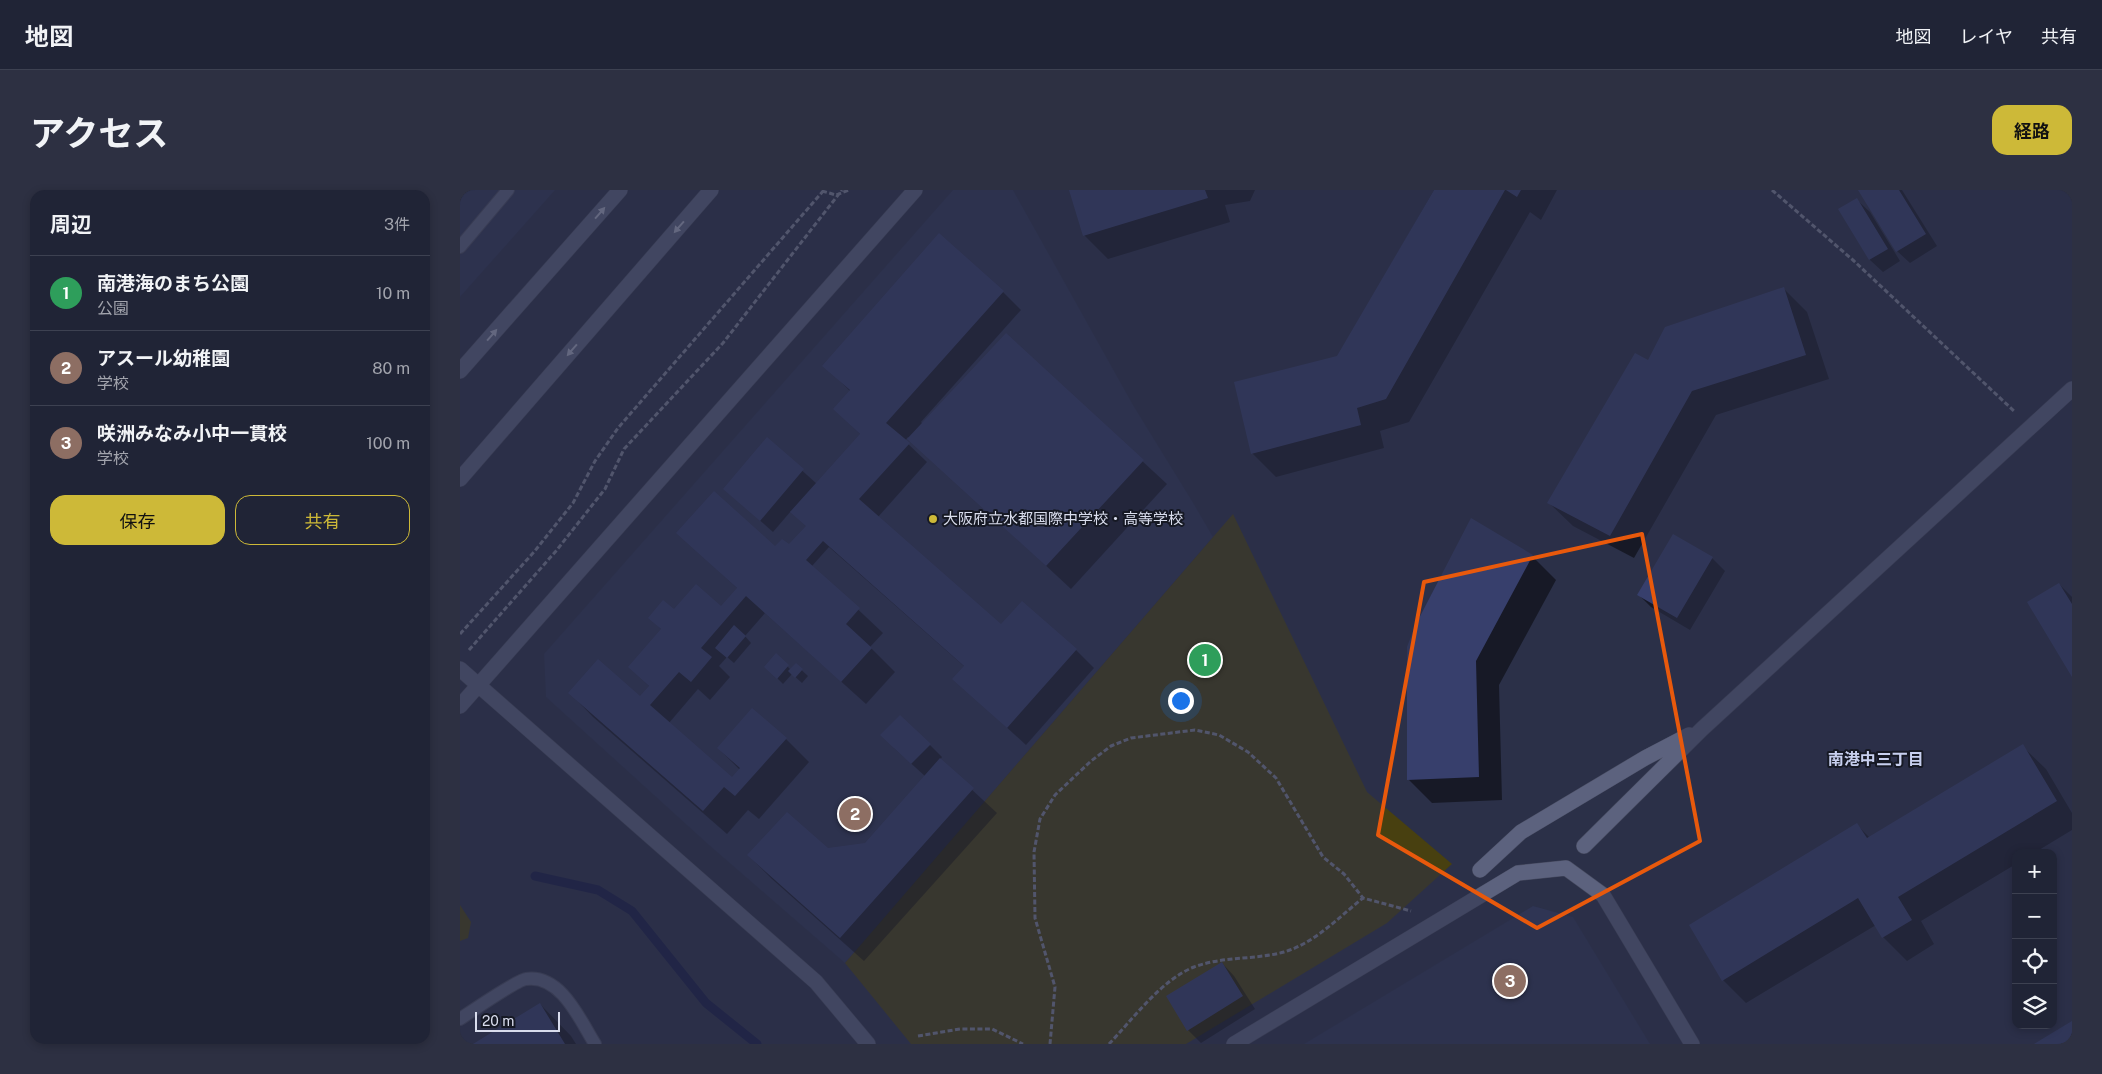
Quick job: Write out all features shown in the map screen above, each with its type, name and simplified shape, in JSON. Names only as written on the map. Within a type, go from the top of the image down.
[{"type":"street","points":[[460,371],[620,190]]},
{"type":"street","points":[[460,479],[710,190]]},
{"type":"street","points":[[460,706],[915,190]]},
{"type":"street","points":[[1584,846],[1702,729],[2072,389]]},
{"type":"street","points":[[460,669],[816,982],[868,1044]]},
{"type":"street","points":[[1480,870],[1521,832],[1645,758],[1702,729]]},
{"type":"street","points":[[1234,1044],[1518,873],[1566,868],[1603,895],[1692,1044]]},
{"type":"lane","points":[[460,247],[508,190]]},
{"type":"lane","points":[[460,1019],[525,979],[544,979],[560,992],[574,1009],[594,1044]]},
{"type":"path","points":[[466,653],[556,551],[605,489],[624,449],[723,343],[842,190]]},
{"type":"path","points":[[460,634],[534,552],[573,503],[595,461],[618,428],[823,191],[836,196],[848,190]]},
{"type":"path","points":[[1772,190],[1854,262],[2030,427]]},
{"type":"path","points":[[1050,1044],[1055,987],[1035,918],[1034,852],[1040,819],[1055,795],[1091,760],[1111,746],[1131,738],[1195,730],[1219,735],[1248,752],[1276,778],[1323,857],[1344,874],[1363,898],[1414,912]]},
{"type":"path","points":[[1109,1044],[1166,984],[1193,967],[1225,958],[1284,952],[1312,939],[1363,898]]},
{"type":"path","points":[[918,1036],[960,1029],[992,1029],[1023,1044]]},
{"type":"highlighted area","points":[[1642,534],[1700,841],[1537,928],[1378,835],[1424,582]]},
{"type":"shaded area","points":[[460,190],[555,190],[460,297]]},
{"type":"shaded area","name":"大阪府立水都国際中学校・高等学校","points":[[953,190],[1013,190],[1133,405],[1213,537],[845,963],[709,845],[546,697],[544,654]]},
{"type":"shaded area","points":[[1233,514],[1367,792],[1452,864],[1387,923],[1186,1044],[911,1044],[845,963]]},
{"type":"shaded area","points":[[460,905],[471,922],[468,938],[460,941]]},
{"type":"shaded area","points":[[1533,906],[1573,917],[1650,1044],[1304,1044]]},
{"type":"building","points":[[1069,190],[1205,190],[1208,198],[1083,236]]},
{"type":"building","points":[[1434,190],[1505,190],[1386,399],[1357,408],[1361,425],[1251,454],[1234,382],[1337,356]]},
{"type":"building","points":[[1506,190],[1521,190],[1517,197]]},
{"type":"building","points":[[1858,190],[1899,190],[1926,234],[1896,252]]},
{"type":"building","points":[[1857,198],[1888,249],[1869,260],[1838,209]]},
{"type":"building","points":[[939,233],[1004,291],[886,423],[910,443],[859,499],[1001,624],[1022,601],[1077,649],[1007,728],[952,679],[964,666],[823,541],[806,560],[860,608],[846,624],[872,648],[841,682],[746,596],[701,648],[712,657],[691,682],[679,672],[650,705],[732,777],[740,768],[717,748],[752,708],[787,738],[735,796],[724,787],[703,811],[568,693],[598,659],[640,696],[649,686],[628,667],[661,629],[648,618],[663,600],[674,609],[696,584],[721,606],[737,588],[676,533],[714,491],[775,546],[782,539],[789,544],[806,526],[790,512],[860,434],[833,409],[850,390],[822,366]]},
{"type":"building","points":[[1784,287],[1806,355],[1692,391],[1610,536],[1547,503],[1635,353],[1648,360],[1665,327]]},
{"type":"building","points":[[1006,333],[1144,460],[1046,566],[907,439]]},
{"type":"building","points":[[767,437],[804,469],[760,521],[723,489]]},
{"type":"building","points":[[1471,518],[1533,555],[1476,661],[1479,777],[1407,780],[1407,647],[1415,626]]},
{"type":"building","points":[[1673,534],[1713,557],[1677,618],[1637,595]]},
{"type":"building","points":[[2059,583],[2072,604],[2072,677],[2027,602]]},
{"type":"building","points":[[734,625],[746,636],[727,658],[715,648]]},
{"type":"building","points":[[776,653],[789,665],[777,679],[764,667]]},
{"type":"building","points":[[796,663],[803,669],[795,678],[788,671]]},
{"type":"building","points":[[900,715],[931,744],[911,764],[880,735]]},
{"type":"building","points":[[2023,744],[2057,801],[1898,897],[1912,920],[1882,938],[1858,898],[1722,981],[1689,925],[1857,823],[1867,838]]},
{"type":"building","points":[[940,758],[974,788],[840,938],[747,855],[787,812],[828,848],[865,843]]},
{"type":"building","points":[[1222,962],[1243,996],[1187,1031],[1166,996]]},
{"type":"building","points":[[540,1003],[565,1044],[473,1044]]},
{"type":"building","points":[[2072,1021],[2072,1044],[2034,1044]]},
{"type":"waterway","points":[[535,876],[598,890],[632,911],[706,1003],[757,1044]]},
{"type":"place","name":"大阪府立水都国際中学校・高等学校","points":[[933,519]]},
{"type":"place","name":"南港海のまち公園","points":[[1205,660]]},
{"type":"place","name":"アスール幼稚園","points":[[855,814]]},
{"type":"place","name":"咲洲みなみ小中一貫校","points":[[1510,981]]},
{"type":"district","name":"南港中三丁目","points":[[1876,759]]}]
